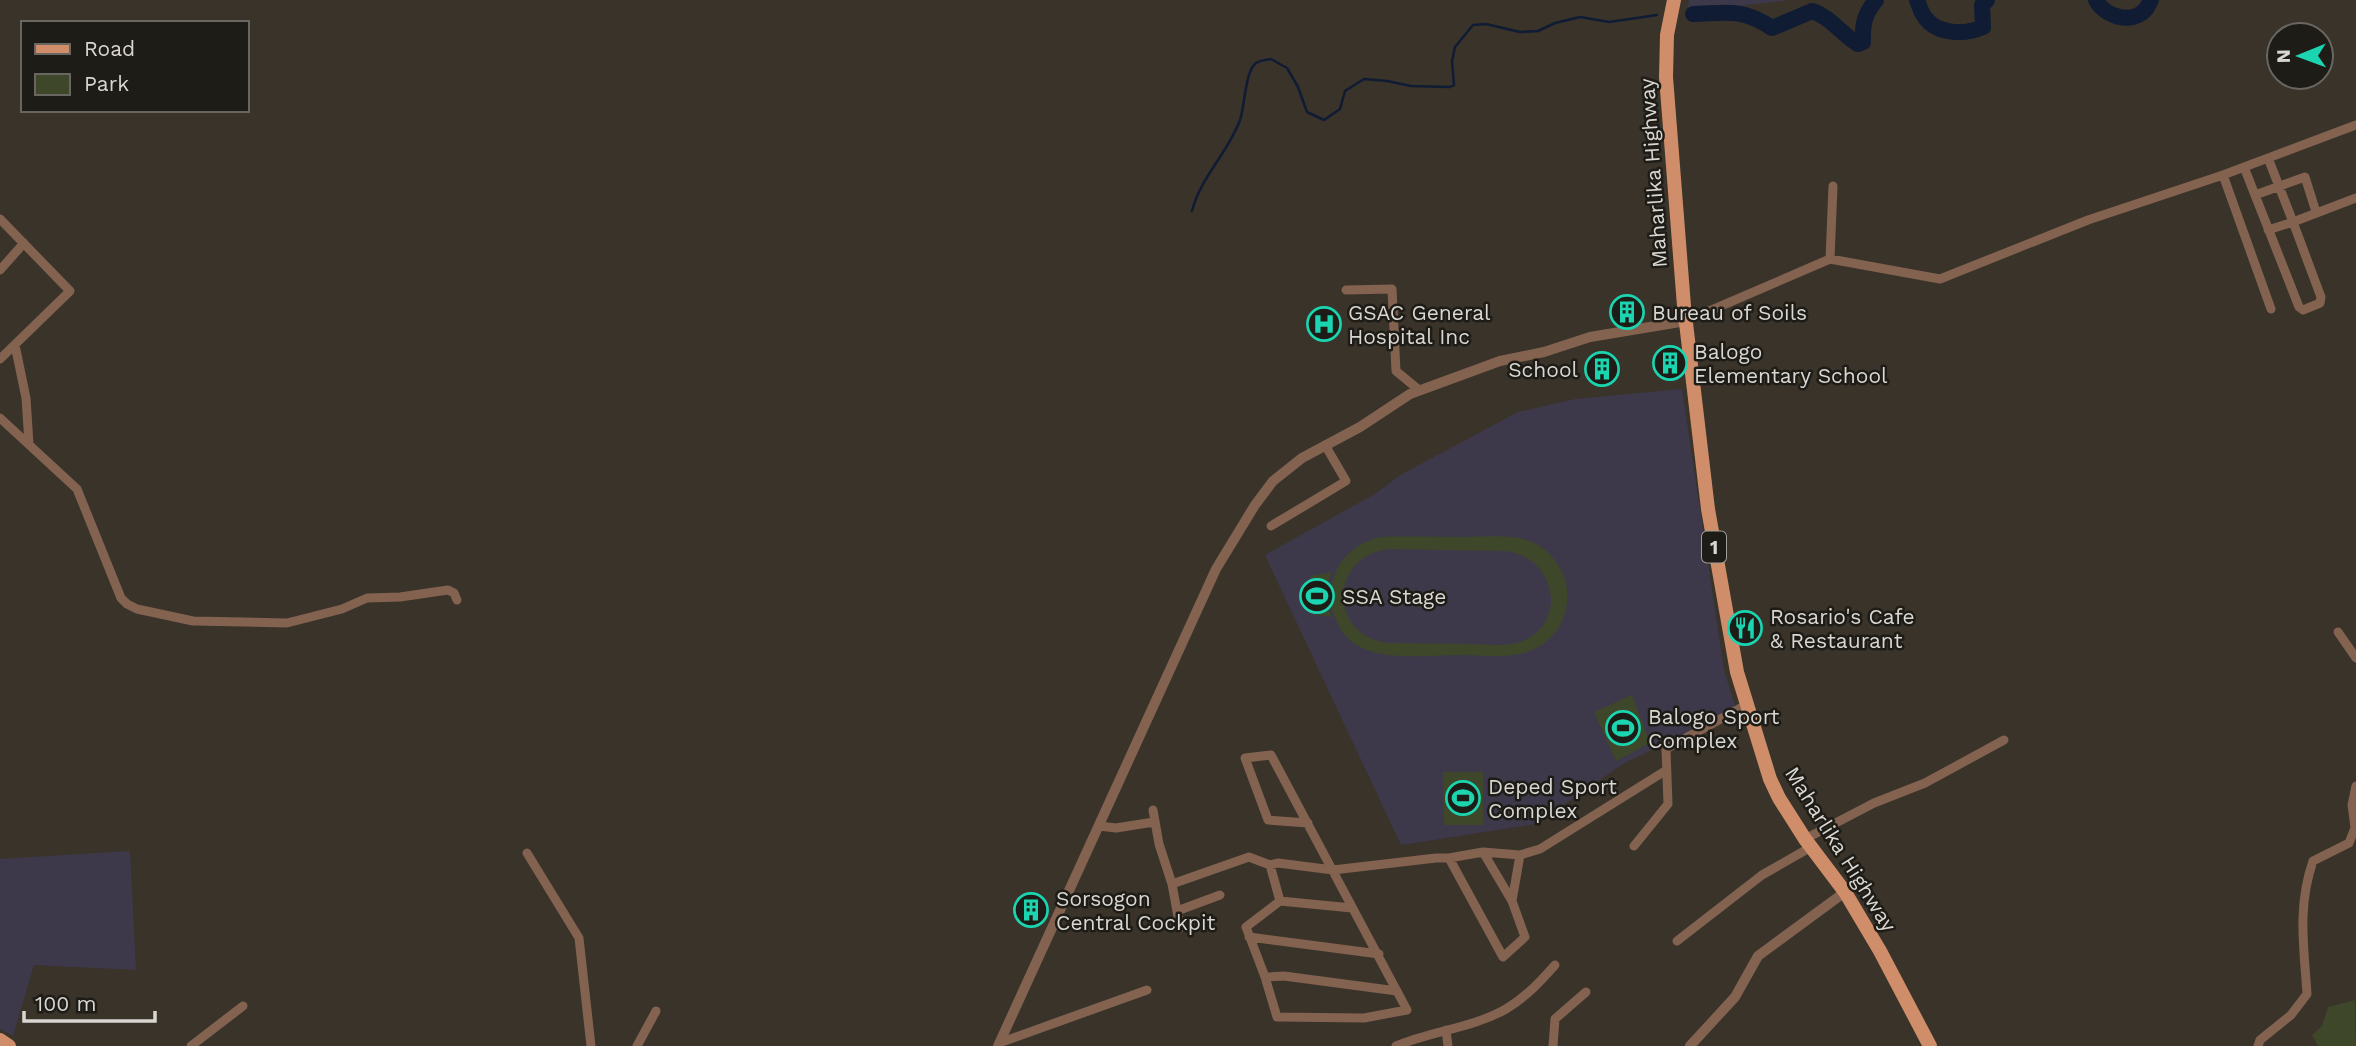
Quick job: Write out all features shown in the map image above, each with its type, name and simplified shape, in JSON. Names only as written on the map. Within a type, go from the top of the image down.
[{"type":"main road","name":"Maharlika Highway","points":[[1674,0],[1667,35],[1666,77],[1686,321],[1708,509],[1727,623],[1746,705],[1770,779],[1808,843],[1845,892],[1880,951],[1930,1046]]},
{"type":"main road","points":[[0,1040],[9,1046]]},
{"type":"street","points":[[998,1045],[1216,569],[1273,481],[1302,458],[1360,427],[1410,394],[1480,367],[1544,352],[1590,337],[1686,321],[1830,259],[1940,279],[2088,220],[2223,175],[2356,125]]},
{"type":"street","points":[[2244,167],[2299,307],[2303,310],[2320,303],[2321,297],[2268,158]]},
{"type":"street","points":[[2223,175],[2271,309]]},
{"type":"street","points":[[2255,195],[2305,177],[2316,212]]},
{"type":"street","points":[[1830,259],[1833,186]]},
{"type":"street","points":[[2268,230],[2356,198]]},
{"type":"street","points":[[0,219],[70,290],[0,359]]},
{"type":"street","points":[[0,270],[24,243]]},
{"type":"street","points":[[1346,290],[1392,289],[1396,371],[1419,390]]},
{"type":"street","points":[[15,345],[26,398],[29,444]]},
{"type":"street","points":[[0,418],[78,489],[121,597],[137,609],[200,622],[287,624],[342,609],[367,598],[400,597],[448,590],[454,593],[457,600]]},
{"type":"street","points":[[1271,526],[1346,481],[1325,446]]},
{"type":"street","points":[[2338,632],[2356,658]]},
{"type":"street","points":[[1634,846],[1668,804],[1666,749],[1746,705]]},
{"type":"street","points":[[1677,941],[1808,843],[1874,803],[1925,783],[2004,740]]},
{"type":"street","points":[[1308,823],[1268,820],[1245,758],[1271,755],[1308,823],[1333,870],[1352,908],[1378,954],[1407,1010],[1364,1018],[1277,1017],[1246,927],[1280,901],[1352,908]]},
{"type":"street","points":[[1172,884],[1249,857],[1270,865],[1278,863],[1333,870],[1483,852],[1520,855],[1540,849],[1665,771]]},
{"type":"street","points":[[2258,1046],[2260,1040],[2291,1015],[2307,994],[2302,917],[2307,879],[2313,861],[2349,843],[2355,828],[2352,805],[2356,786]]},
{"type":"street","points":[[1153,810],[1180,928]]},
{"type":"street","points":[[1099,826],[1116,828],[1154,822]]},
{"type":"street","points":[[1449,858],[1503,957],[1525,937],[1512,901],[1483,852]]},
{"type":"street","points":[[527,853],[579,938],[591,1046]]},
{"type":"street","points":[[1512,901],[1520,855]]},
{"type":"street","points":[[1270,865],[1280,901]]},
{"type":"street","points":[[1690,1046],[1735,997],[1758,956],[1845,892]]},
{"type":"street","points":[[1177,911],[1220,895]]},
{"type":"street","points":[[1249,937],[1378,954]]},
{"type":"street","points":[[1396,1046],[1503,1011],[1537,986],[1555,965]]},
{"type":"street","points":[[1265,976],[1284,976],[1397,991]]},
{"type":"street","points":[[998,1045],[1147,990]]},
{"type":"street","points":[[1553,1046],[1555,1019],[1586,992]]},
{"type":"street","points":[[191,1046],[243,1006]]},
{"type":"street","points":[[637,1046],[656,1011]]},
{"type":"street","points":[[1446,1030],[1448,1046]]},
{"type":"street","points":[[1021,1036],[1024,1046]]},
{"type":"shaded area","points":[[1689,0],[1790,0],[1688,8]]},
{"type":"shaded area","points":[[1682,389],[1724,670],[1736,709],[1623,764],[1536,824],[1401,845],[1265,555],[1375,494],[1402,474],[1518,412],[1575,399]]},
{"type":"shaded area","points":[[130,851],[136,970],[34,965],[13,1036],[0,1029],[0,859]]},
{"type":"green space","points":[[1499,536],[1530,541],[1552,556],[1565,579],[1567,600],[1562,621],[1543,644],[1519,654],[1405,656],[1371,651],[1344,634],[1333,613],[1330,597],[1337,568],[1352,550],[1373,539]],"holes":[[[1390,549],[1504,551],[1522,555],[1535,564],[1545,577],[1550,591],[1551,606],[1546,621],[1536,633],[1520,642],[1502,645],[1389,643],[1369,637],[1355,627],[1346,612],[1343,596],[1346,580],[1355,565],[1370,555]]]},
{"type":"green space","name":"SSA Stage","points":[[1332,572],[1327,594],[1332,617],[1312,614],[1308,591],[1311,576]]},
{"type":"green space","name":"Balogo Sport Complex","points":[[1632,695],[1650,743],[1616,761],[1594,712]]},
{"type":"green space","name":"Deped Sport Complex","points":[[1443,772],[1483,772],[1483,825],[1444,825]]},
{"type":"green space","points":[[2355,1000],[2356,1046],[2318,1046],[2312,1035],[2322,1026],[2328,1007]]},
{"type":"waterway","points":[[1693,14],[1743,15],[1772,28],[1812,11],[1825,17],[1858,44],[1863,42],[1865,19],[1876,0]]},
{"type":"waterway","points":[[1917,0],[1929,22],[1951,32],[1983,27],[1982,5],[1987,0]]},
{"type":"waterway","points":[[2096,0],[2111,14],[2125,18],[2139,15],[2151,0]]},
{"type":"waterway","points":[[1192,211],[1201,188],[1235,132],[1242,114],[1250,73],[1258,62],[1271,59],[1287,68],[1298,87],[1307,112],[1324,120],[1340,109],[1345,91],[1364,79],[1411,86],[1454,85],[1452,61],[1455,47],[1473,25],[1486,24],[1520,32],[1538,31],[1555,23],[1580,17],[1609,22],[1657,15]]},
{"type":"place","name":"Bureau of Soils","points":[[1627,312]]},
{"type":"place","name":"GSAC General Hospital Inc","points":[[1324,324]]},
{"type":"place","name":"Balogo Elementary School","points":[[1670,363]]},
{"type":"place","name":"School","points":[[1602,369]]},
{"type":"place","name":"SSA Stage","points":[[1317,596]]},
{"type":"place","name":"Rosario's Cafe & Restaurant","points":[[1745,628]]},
{"type":"place","name":"Balogo Sport Complex","points":[[1623,728]]},
{"type":"place","name":"Deped Sport Complex","points":[[1463,798]]},
{"type":"place","name":"Sorsogon Central Cockpit","points":[[1031,910]]}]
